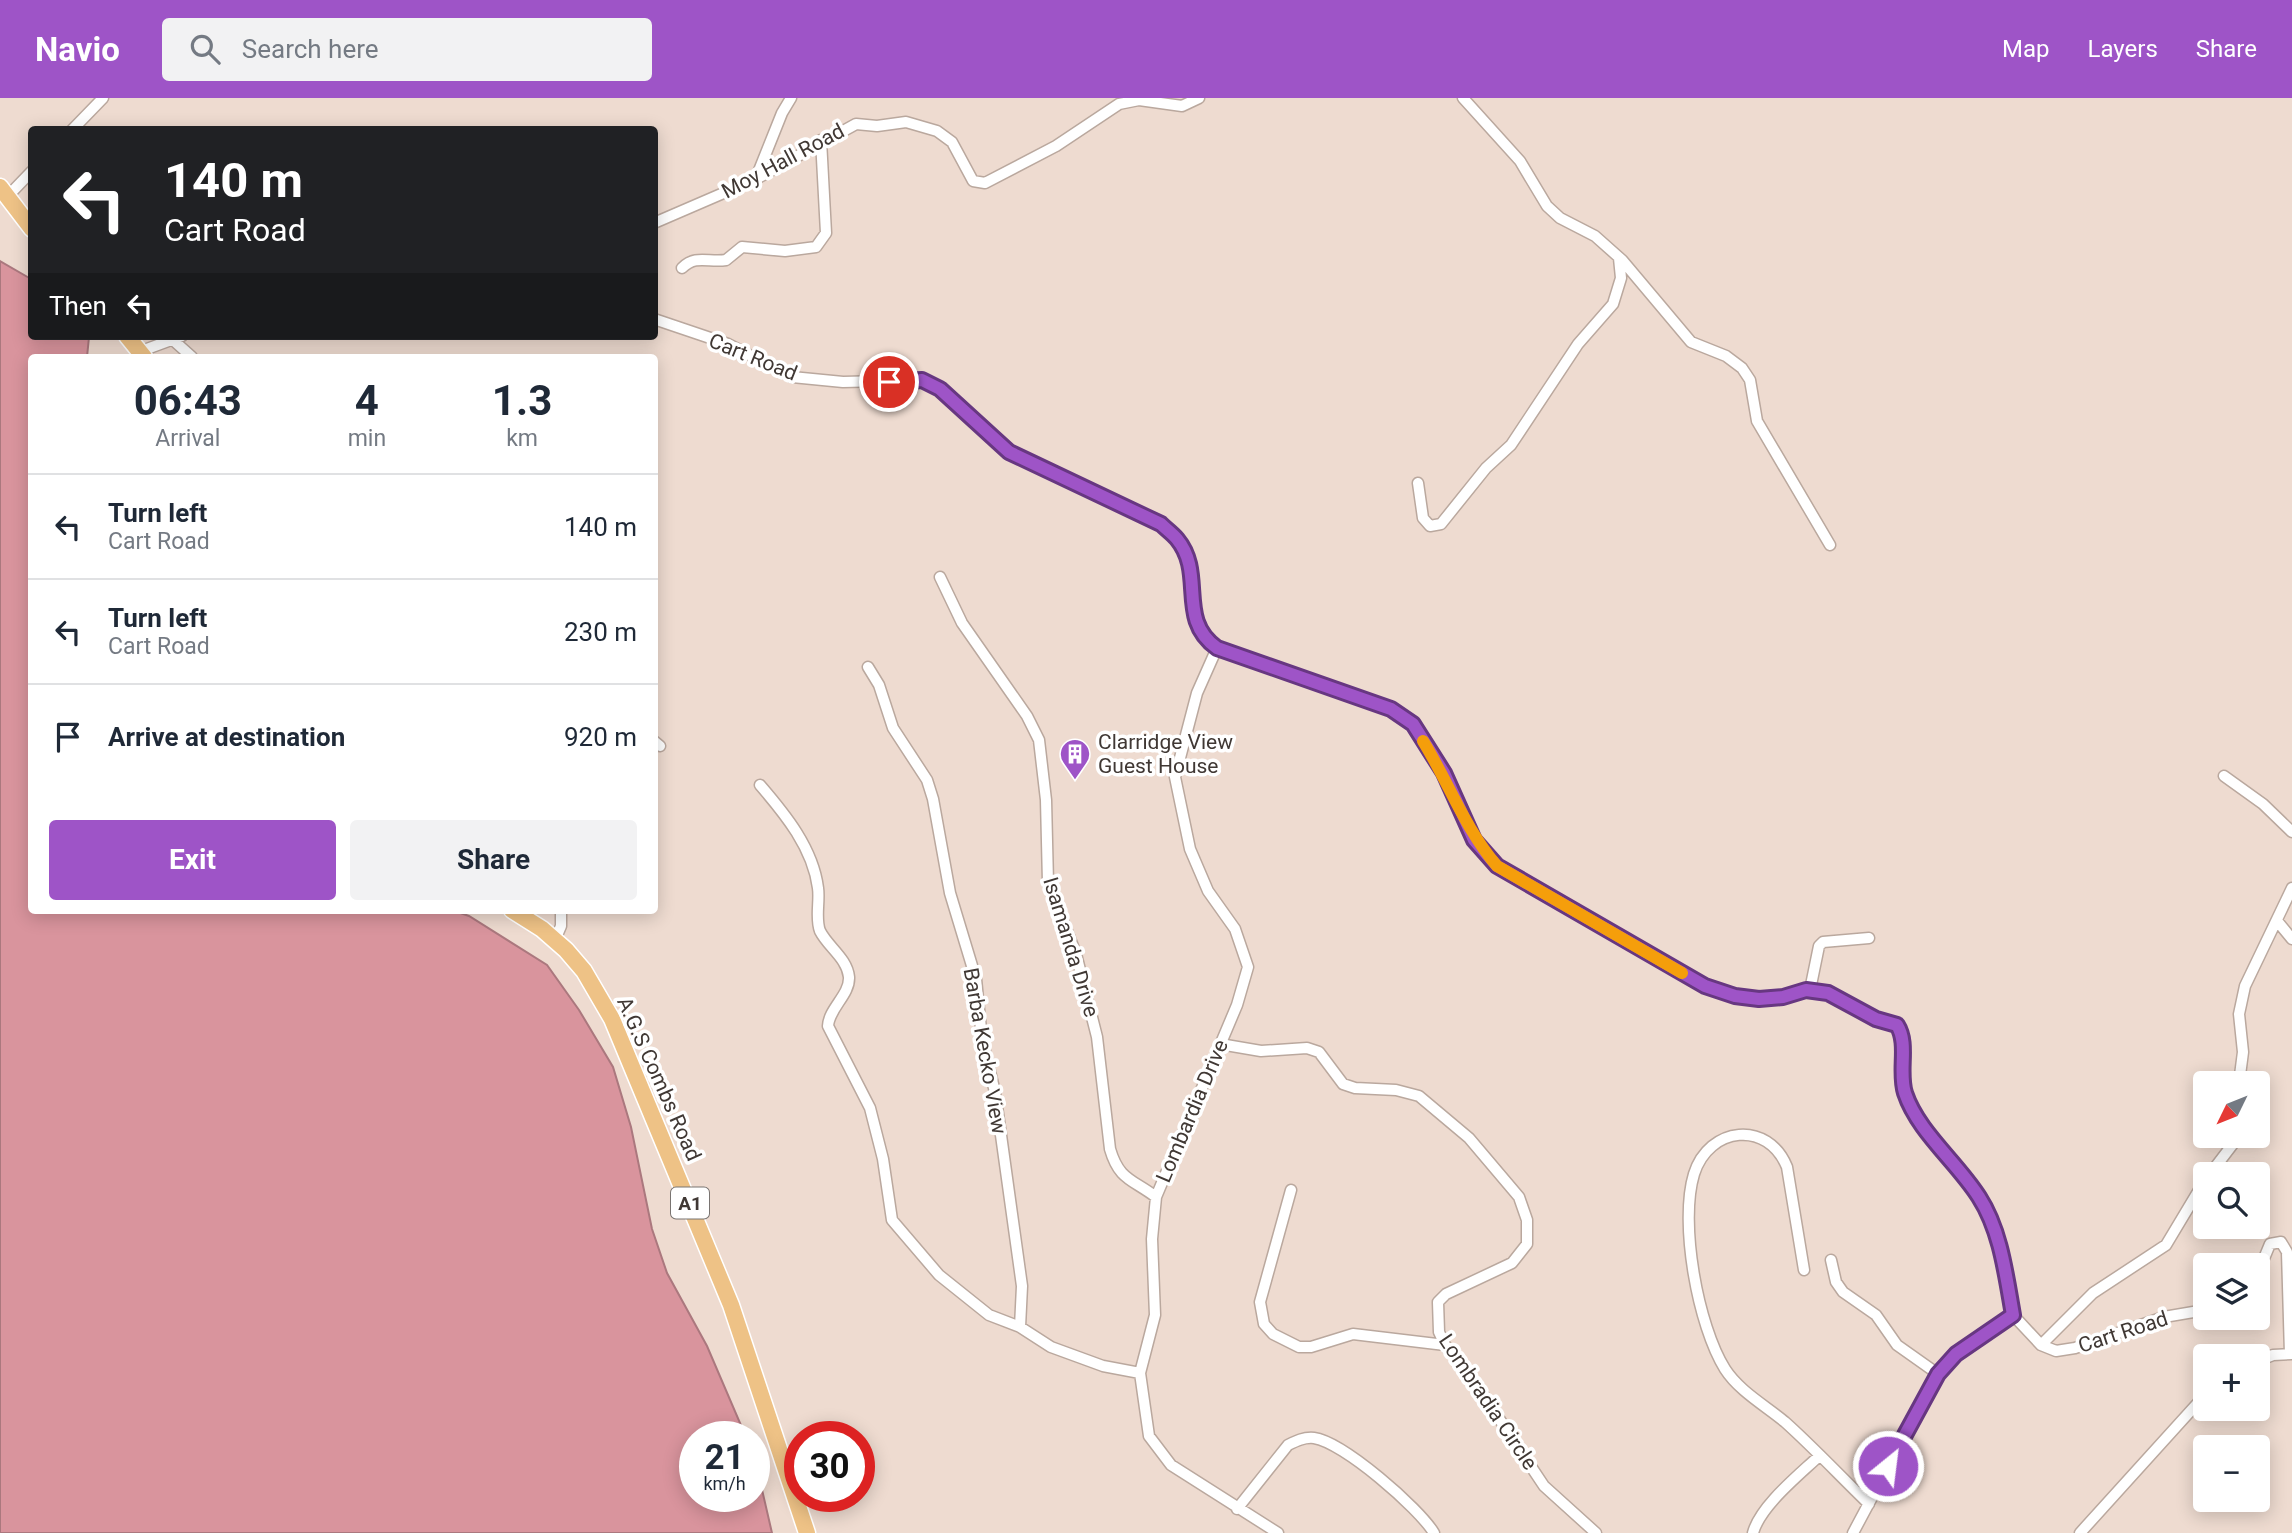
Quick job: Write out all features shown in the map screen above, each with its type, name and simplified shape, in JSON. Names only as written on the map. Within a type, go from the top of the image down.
[{"type":"main road","points":[[2,196],[24,227]]},
{"type":"main road","points":[[122,340],[137,354]]},
{"type":"main road","name":"A.G.S Combs Road","points":[[519,914],[556,937],[584,971],[612,1019],[730,1305],[809,1533]]},
{"type":"main road","name":"A.G.S Combs Road","points":[[528,914],[588,967],[622,1018],[734,1290],[784,1437]]},
{"type":"main road","name":"A.G.S Combs Road","points":[[806,1512],[809,1533]]},
{"type":"street","points":[[76,126],[103,98]]},
{"type":"street","points":[[756,179],[782,113],[791,98]]},
{"type":"street","name":"Moy Hall Road","points":[[658,221],[756,179],[856,124],[877,126],[906,122],[937,131],[953,142],[973,181],[985,183],[1056,146],[1119,104],[1139,100],[1182,106],[1199,98]]},
{"type":"street","points":[[1463,98],[1493,127],[1520,161],[1547,206],[1560,218],[1595,236],[1619,257],[1691,342],[1726,356],[1746,374],[1750,380],[1757,421],[1830,545]]},
{"type":"street","points":[[682,268],[690,260],[726,260],[742,247],[785,251],[816,247],[826,233],[821,141]]},
{"type":"street","points":[[2,196],[28,174]]},
{"type":"street","points":[[1418,483],[1423,518],[1430,526],[1441,524],[1486,468],[1511,445],[1578,344],[1613,304],[1620,278],[1619,257]]},
{"type":"street","name":"Cart Road","points":[[658,320],[728,344],[792,377],[843,382],[922,380],[940,389],[1009,452],[1161,524],[1179,540],[1188,560],[1194,620],[1203,638],[1217,648]]},
{"type":"street","points":[[140,354],[173,340]]},
{"type":"street","name":"Isamanda Drive","points":[[940,577],[962,623],[1027,716],[1039,740],[1046,800],[1048,883],[1076,954],[1097,1037],[1110,1150],[1115,1167],[1124,1178],[1156,1197]]},
{"type":"street","points":[[1217,648],[1391,709],[1413,724],[1444,773],[1474,840],[1497,866],[1705,986],[1735,996],[1759,999],[1810,990],[1828,993],[1876,1019],[1888,1020],[1897,1025],[1902,1034],[1901,1070],[1905,1092],[1917,1118],[1981,1199],[2002,1252],[2013,1315],[2041,1345],[2094,1293],[2166,1245],[2193,1200]]},
{"type":"street","name":"Lombardia Drive","points":[[1217,648],[1197,693],[1175,777],[1190,849],[1208,891],[1235,929],[1248,967],[1237,1005],[1156,1197],[1152,1239],[1155,1315],[1140,1373],[1149,1437],[1171,1465],[1278,1533]]},
{"type":"street","name":"Barba Kecko View","points":[[868,667],[879,685],[893,728],[927,780],[950,893],[976,979],[980,1029],[995,1092],[1022,1286],[1020,1327]]},
{"type":"street","points":[[2224,776],[2256,798],[2292,832]]},
{"type":"street","points":[[760,785],[779,807],[813,863],[819,891],[818,927],[847,969],[848,986],[829,1017],[828,1026],[870,1108],[883,1159],[892,1220],[939,1275],[989,1315],[1020,1327],[1051,1347],[1079,1359],[1140,1373]]},
{"type":"street","points":[[2241,1071],[2243,1052],[2239,1014],[2245,986],[2292,888]]},
{"type":"street","points":[[556,937],[560,914]]},
{"type":"street","points":[[2277,922],[2292,939]]},
{"type":"street","points":[[1810,990],[1819,946],[1823,942],[1869,938]]},
{"type":"street","name":"Lombradia Circle","points":[[1220,1044],[1261,1051],[1307,1048],[1319,1052],[1343,1084],[1355,1088],[1396,1090],[1419,1096],[1469,1138],[1519,1197],[1527,1220],[1527,1244],[1513,1263],[1446,1294],[1438,1302],[1439,1332],[1445,1345],[1484,1396],[1544,1486],[1597,1533]]},
{"type":"street","points":[[1804,1270],[1787,1167],[1782,1154],[1768,1140],[1749,1134],[1730,1135],[1718,1141],[1694,1171],[1687,1218],[1701,1306],[1726,1371],[1869,1504]]},
{"type":"street","points":[[2219,1162],[2230,1148]]},
{"type":"street","points":[[1291,1190],[1260,1302],[1264,1324],[1273,1334],[1299,1347],[1311,1347],[1353,1334],[1374,1334],[1418,1344],[1445,1345]]},
{"type":"street","points":[[2266,1253],[2270,1244],[2281,1242],[2287,1252],[2291,1354],[2270,1358]]},
{"type":"street","points":[[1831,1260],[1836,1282],[1843,1292],[1877,1315],[1897,1345],[1938,1374]]},
{"type":"street","name":"Cart Road","points":[[2041,1345],[2056,1351],[2075,1348],[2164,1317],[2193,1312]]},
{"type":"street","points":[[1853,1533],[1938,1374],[1956,1354],[2013,1315]]},
{"type":"street","points":[[2080,1533],[2193,1408]]},
{"type":"street","points":[[1237,1508],[1288,1445],[1300,1439],[1314,1438],[1346,1453],[1402,1498],[1426,1520],[1434,1533]]},
{"type":"street","points":[[1753,1533],[1755,1525],[1785,1488],[1819,1456]]},
{"type":"shaded area","points":[[0,261],[28,277],[28,340],[89,340],[87,354],[28,354],[28,914],[463,914],[547,965],[579,1010],[613,1067],[631,1127],[652,1229],[667,1273],[707,1346],[739,1421],[679,1421],[679,1512],[767,1512],[772,1533],[0,1533]]},
{"type":"slow traffic","points":[[1423,741],[1444,773],[1474,840],[1497,866],[1682,973]]},
{"type":"place","name":"Clarridge View Guest House","points":[[1075,781]]},
{"type":"route","points":[[889,382],[922,380],[940,389],[1009,452],[1161,524],[1179,540],[1188,560],[1194,620],[1203,638],[1217,648],[1391,709],[1413,724],[1444,773],[1474,840],[1497,866],[1705,986],[1735,996],[1759,999],[1783,997],[1806,990],[1828,993],[1876,1019],[1888,1020],[1897,1025],[1902,1034],[1901,1070],[1905,1092],[1917,1118],[1981,1199],[2002,1252],[2013,1315],[1956,1354],[1938,1374],[1888,1466]]}]
